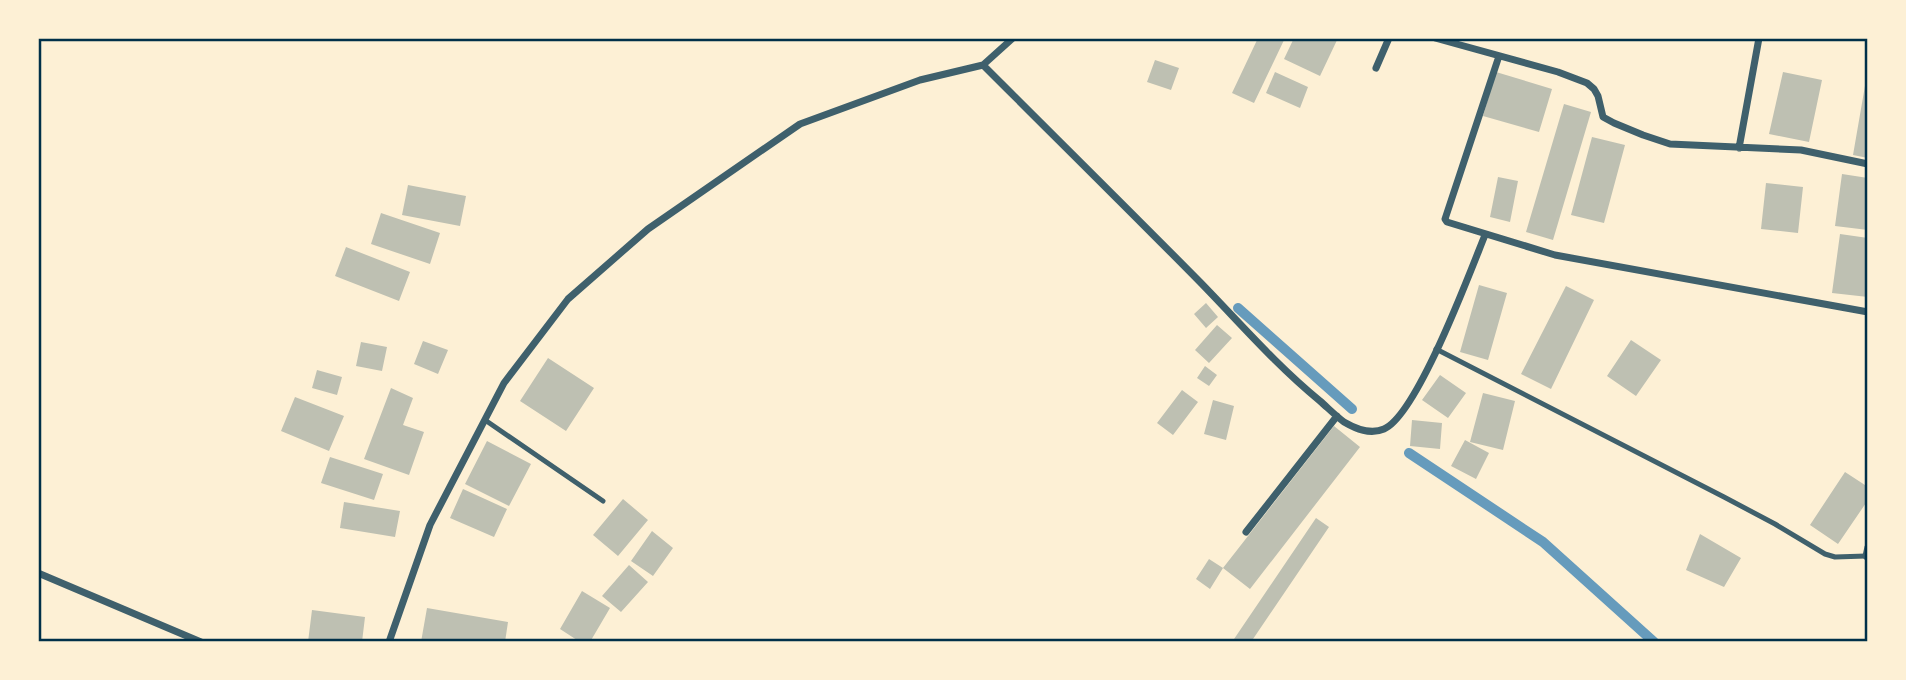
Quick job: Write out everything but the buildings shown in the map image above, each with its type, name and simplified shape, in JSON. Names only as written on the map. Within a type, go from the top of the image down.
[{"type":"street","points":[[389,642],[430,524],[504,383],[568,299],[648,229],[800,124],[920,80],[983,65],[1013,38]]},
{"type":"street","points":[[1435,38],[1558,72],[1587,83],[1598,96],[1603,117],[1670,144],[1801,150],[1867,164]]},
{"type":"street","points":[[1739,148],[1759,38]]},
{"type":"street","points":[[1376,68],[1387,39]]},
{"type":"street","points":[[1499,56],[1445,219],[1447,222],[1555,255],[1867,312]]},
{"type":"street","points":[[983,65],[1193,275],[1263,350],[1337,416],[1367,433],[1381,431],[1390,426],[1413,398],[1451,321],[1485,234]]},
{"type":"street","points":[[1246,532],[1337,416]]},
{"type":"street","points":[[1867,547],[1867,557]]},
{"type":"street","points":[[38,573],[201,642]]},
{"type":"lane","points":[[1436,349],[1734,502],[1825,554],[1835,557],[1867,557]]},
{"type":"lane","points":[[485,420],[603,501]]},
{"type":"waterway","points":[[1238,308],[1352,409]]},
{"type":"waterway","points":[[1409,453],[1543,542],[1654,642]]}]
